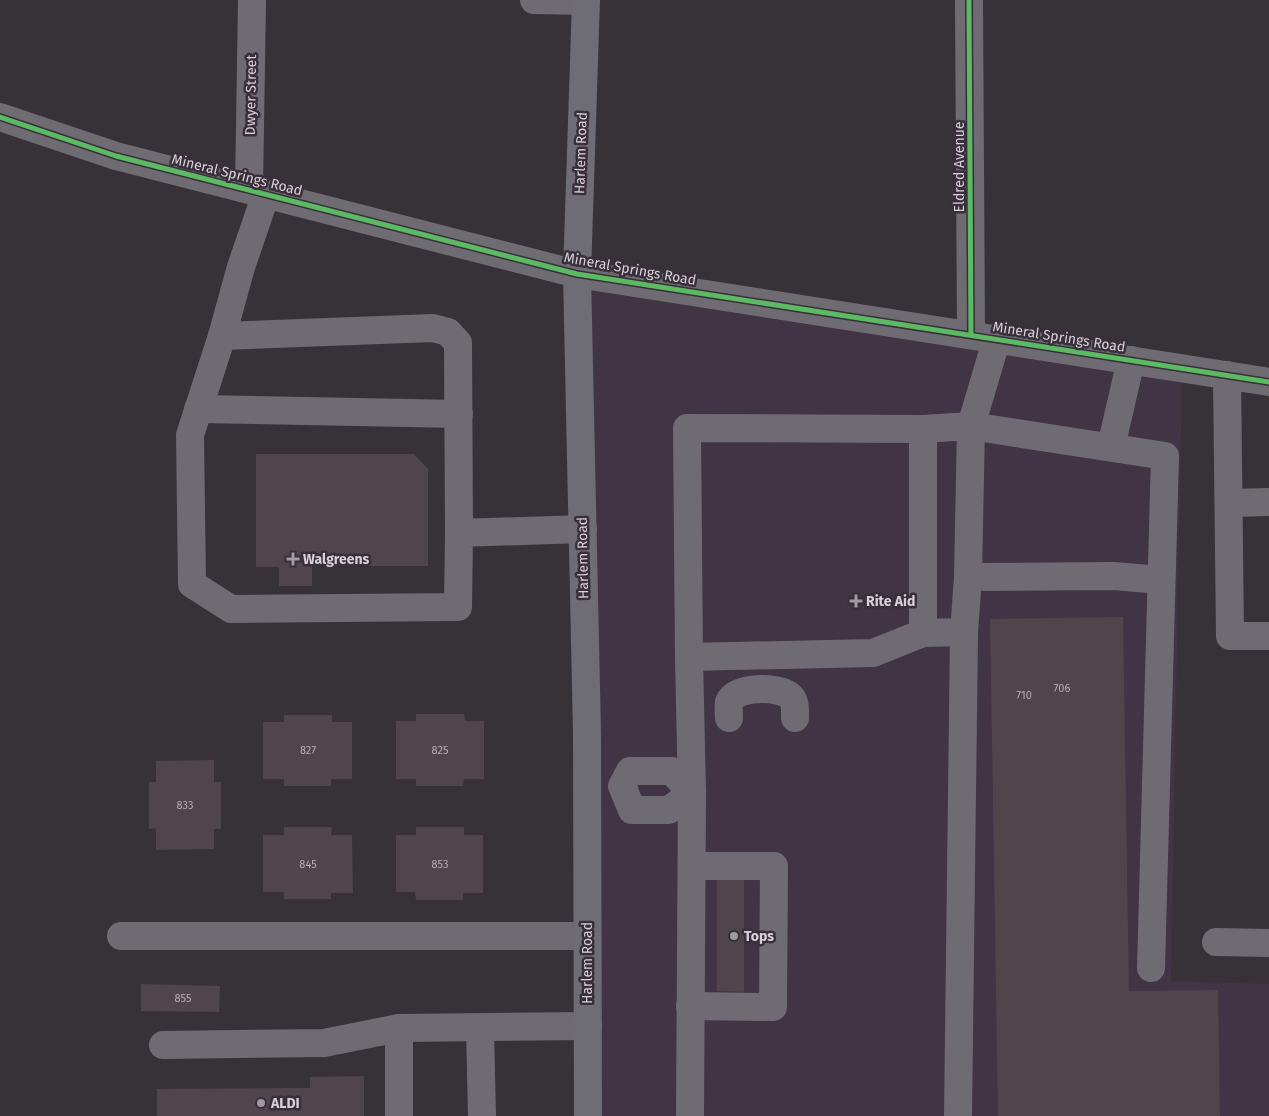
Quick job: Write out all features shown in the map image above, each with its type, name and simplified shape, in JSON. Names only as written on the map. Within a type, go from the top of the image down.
[{"type":"main road","name":"Harlem Road","points":[[586,0],[577,274],[587,787],[588,1116]]},
{"type":"street","name":"Dwyer Street","points":[[252,0],[257,192],[241,266],[222,336],[190,435],[192,584],[231,609],[458,607],[459,533]]},
{"type":"street","points":[[534,0],[586,0]]},
{"type":"street","name":"Eldred Avenue","points":[[958,1116],[964,632],[968,577],[970,426],[984,336],[970,0]]},
{"type":"street","name":"Mineral Springs Road","points":[[0,117],[116,156],[577,274],[984,336],[1269,382]]},
{"type":"street","points":[[222,336],[433,328],[448,332],[458,343],[459,533],[583,529]]},
{"type":"street","points":[[1111,447],[1131,360]]},
{"type":"street","points":[[1227,375],[1230,636],[1269,636]]},
{"type":"street","points":[[198,409],[459,414]]},
{"type":"street","points":[[690,1116],[692,793],[687,428],[923,429],[970,426],[1165,456],[1151,968]]},
{"type":"street","points":[[923,429],[923,633]]},
{"type":"street","points":[[1229,503],[1269,502]]},
{"type":"street","points":[[968,577],[1114,576],[1161,580]]},
{"type":"street","points":[[689,656],[873,653],[923,633],[964,632]]},
{"type":"street","points":[[729,718],[729,702],[735,695],[744,690],[781,690],[791,696],[795,703],[794,718]]},
{"type":"street","points":[[622,786],[630,771],[672,771],[692,793]]},
{"type":"street","points":[[622,786],[632,810],[669,810],[692,793]]},
{"type":"street","points":[[587,787],[622,786]]},
{"type":"street","points":[[690,1006],[773,1007],[774,866],[692,866]]},
{"type":"street","points":[[121,936],[587,936]]},
{"type":"street","points":[[1216,942],[1269,943]]},
{"type":"street","points":[[163,1045],[324,1043],[399,1028],[588,1026]]},
{"type":"street","points":[[399,1028],[399,1116]]},
{"type":"street","points":[[480,1028],[482,1116]]},
{"type":"shaded area","points":[[587,283],[1182,376],[1171,981],[1269,984],[1269,1116],[595,1116]]},
{"type":"building","points":[[256,454],[414,454],[428,469],[428,566],[312,566],[312,586],[279,586],[279,567],[256,567]]},
{"type":"building","points":[[1123,617],[1129,991],[1218,990],[1220,1116],[998,1116],[990,619]]},
{"type":"building","points":[[416,714],[464,714],[465,721],[484,721],[484,779],[464,779],[463,786],[416,786],[416,779],[396,779],[396,721],[416,721]]},
{"type":"building","points":[[284,715],[332,715],[332,722],[352,722],[352,779],[331,779],[331,786],[284,786],[284,779],[263,779],[263,722],[284,722]]},
{"type":"building","points":[[214,760],[214,782],[221,782],[221,829],[214,829],[214,849],[156,850],[156,828],[149,829],[149,782],[156,782],[156,761]]},
{"type":"building","points":[[284,827],[332,827],[331,835],[352,835],[353,893],[331,893],[331,899],[284,899],[284,892],[263,892],[263,835],[284,835]]},
{"type":"building","points":[[416,827],[464,827],[464,835],[483,835],[483,893],[463,893],[463,900],[416,900],[415,892],[396,892],[396,835],[416,835]]},
{"type":"building","points":[[717,875],[744,875],[744,992],[717,991]]},
{"type":"building","points":[[141,984],[220,986],[219,1012],[141,1011]]},
{"type":"building","name":"ALDI","points":[[364,1076],[364,1116],[157,1116],[157,1089],[310,1088],[310,1077]]},
{"type":"cycle path","points":[[969,0],[971,334]]},
{"type":"cycle path","points":[[0,117],[116,156],[577,274],[1269,382]]},
{"type":"place","name":"Walgreens","points":[[293,559]]},
{"type":"place","name":"Rite Aid","points":[[856,601]]},
{"type":"place","name":"Tops","points":[[734,936]]},
{"type":"place","name":"ALDI","points":[[261,1103]]}]
